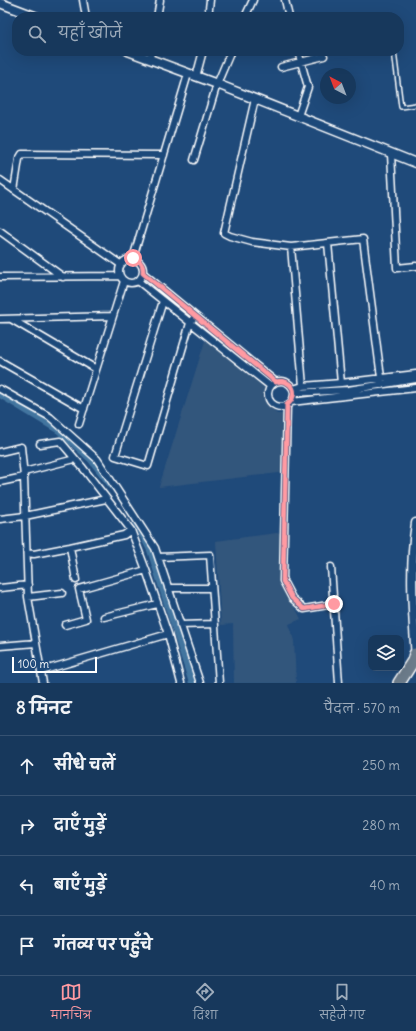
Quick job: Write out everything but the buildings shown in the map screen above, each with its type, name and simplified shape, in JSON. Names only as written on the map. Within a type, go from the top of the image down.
[{"type":"highway","points":[[399,683],[416,658]]},
{"type":"street","points":[[83,0],[85,12]]},
{"type":"street","points":[[158,12],[160,0]]},
{"type":"street","points":[[209,12],[210,0]]},
{"type":"street","points":[[247,12],[252,0]]},
{"type":"street","points":[[284,0],[288,12]]},
{"type":"street","points":[[0,3],[24,12]]},
{"type":"street","points":[[153,56],[192,75],[416,163]]},
{"type":"street","points":[[133,258],[164,155],[200,56]]},
{"type":"street","points":[[194,160],[217,84],[229,56]]},
{"type":"street","points":[[298,116],[308,87],[299,56]]},
{"type":"street","points":[[281,67],[324,56]]},
{"type":"street","points":[[255,99],[224,233],[252,242],[291,247],[363,239],[382,382]]},
{"type":"street","points":[[14,190],[19,159],[22,154],[164,155]]},
{"type":"street","points":[[391,154],[397,268],[416,266]]},
{"type":"street","points":[[0,180],[120,264]]},
{"type":"street","points":[[0,231],[63,278]]},
{"type":"street","points":[[328,243],[341,383]]},
{"type":"street","points":[[291,247],[303,386]]},
{"type":"street","points":[[0,277],[122,279],[130,283],[138,281],[143,273],[142,265],[133,258],[126,259],[120,264],[119,272],[122,279],[113,316],[79,424]]},
{"type":"street","points":[[143,273],[239,352],[273,384]]},
{"type":"street","points":[[138,281],[234,357],[273,384],[284,381],[288,382],[294,391]]},
{"type":"street","points":[[150,291],[156,283]]},
{"type":"street","points":[[163,301],[115,456],[148,466],[190,323],[195,316]]},
{"type":"street","points":[[0,319],[113,316]]},
{"type":"street","points":[[9,318],[96,369]]},
{"type":"street","points":[[210,338],[215,332]]},
{"type":"street","points":[[234,357],[239,352]]},
{"type":"street","points":[[0,361],[84,409]]},
{"type":"street","points":[[273,384],[268,395],[271,402],[278,406],[348,393],[382,382],[416,374]]},
{"type":"street","points":[[334,604],[304,609],[292,598],[283,581],[289,404],[294,391],[303,386],[416,379]]},
{"type":"street","points":[[371,386],[372,394]]},
{"type":"street","points":[[294,391],[372,394],[416,388]]},
{"type":"street","points":[[0,389],[50,417],[97,459],[155,548],[200,683]]},
{"type":"street","points":[[40,444],[60,441],[130,530],[146,570],[156,604],[168,634],[181,683]]},
{"type":"street","points":[[0,452],[21,448],[24,474],[28,597],[43,683]]},
{"type":"street","points":[[0,482],[75,459]]},
{"type":"street","points":[[0,519],[25,516],[106,499]]},
{"type":"street","points":[[416,523],[412,595],[416,658]]},
{"type":"street","points":[[27,553],[34,554],[124,535],[130,530]]},
{"type":"street","points":[[70,547],[76,580]]},
{"type":"street","points":[[158,558],[210,555],[219,683]]},
{"type":"street","points":[[331,567],[339,683]]},
{"type":"street","points":[[66,625],[86,619],[79,589],[146,570]]},
{"type":"street","points":[[0,588],[28,585]]},
{"type":"street","points":[[168,588],[212,588]]},
{"type":"street","points":[[28,597],[62,593]]},
{"type":"street","points":[[104,617],[156,604]]},
{"type":"street","points":[[180,625],[214,624]]},
{"type":"street","points":[[41,671],[168,634]]},
{"type":"street","points":[[0,646],[36,643]]},
{"type":"lane","points":[[395,56],[401,107],[416,105]]},
{"type":"shaded area","points":[[205,341],[216,345],[268,391],[271,406],[277,414],[288,414],[287,472],[159,487]]},
{"type":"shaded area","points":[[284,532],[283,581],[286,596],[301,619],[289,624],[294,641],[296,683],[234,683],[233,624],[221,625],[216,541]]},
{"type":"waterway","points":[[0,395],[59,431],[90,459],[112,487]]},
{"type":"waterway","points":[[136,523],[150,550],[192,683]]},
{"type":"route","points":[[133,258],[140,262],[144,269],[143,273],[276,382],[284,381],[291,385],[294,397],[287,405],[283,581],[292,598],[304,609],[334,604]]}]
